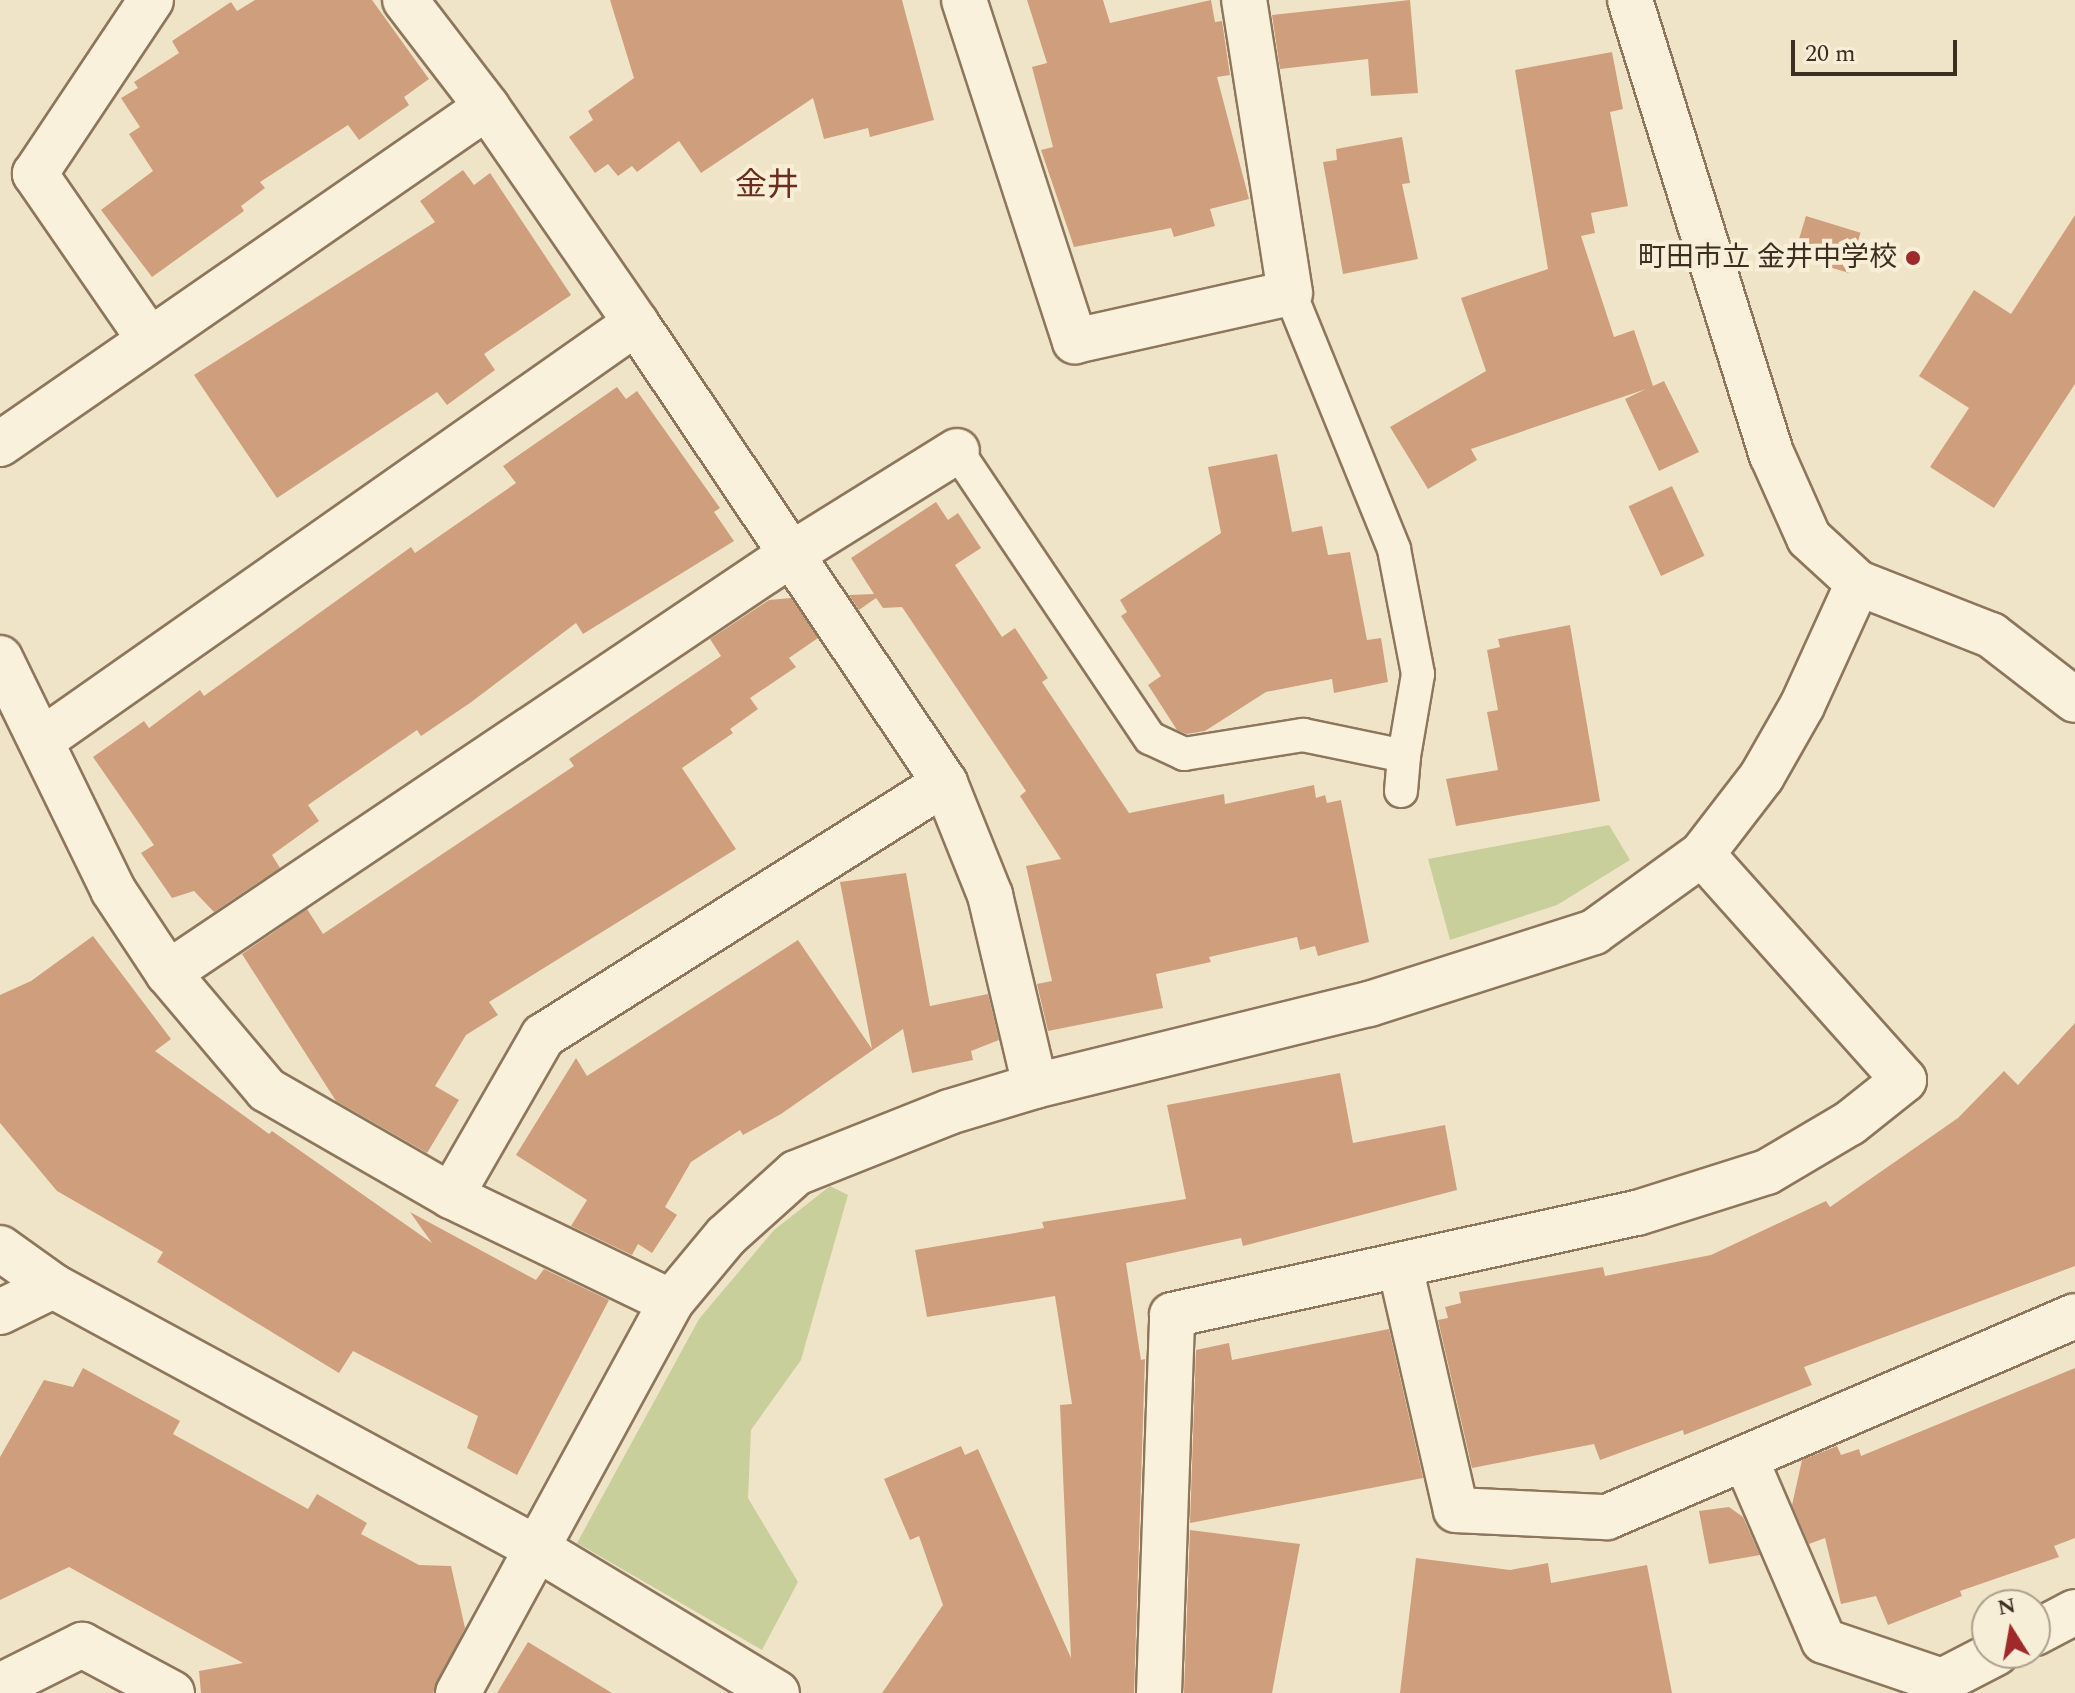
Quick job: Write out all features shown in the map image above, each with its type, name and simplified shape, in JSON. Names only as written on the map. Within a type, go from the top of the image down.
[{"type":"street","points":[[149,339],[35,174],[151,0]]},
{"type":"street","points":[[405,0],[487,107],[636,323],[945,783],[990,895],[1035,1086]]},
{"type":"street","points":[[964,0],[1075,341],[1290,293],[1244,0]]},
{"type":"street","points":[[1630,0],[1772,455],[1809,538],[1858,583],[1991,635],[2075,700]]},
{"type":"street","points":[[0,444],[487,107]]},
{"type":"street","points":[[42,740],[636,323]]},
{"type":"street","points":[[168,973],[793,553],[957,451]]},
{"type":"street","points":[[458,1693],[671,1302],[726,1236],[796,1173],[949,1112],[1035,1086],[1131,1081],[1428,970],[1594,932],[1702,854],[1775,753],[1858,583]]},
{"type":"street","points":[[0,658],[113,890],[168,973],[267,1090],[451,1196],[671,1302]]},
{"type":"street","points":[[451,1196],[543,1036],[945,783]]},
{"type":"street","points":[[1159,1693],[1172,1315],[1637,1213],[1767,1172],[1850,1123],[1904,1080],[1702,854]]},
{"type":"street","points":[[0,1248],[53,1286],[538,1549],[777,1693]]},
{"type":"street","points":[[1400,1266],[1456,1510],[1607,1517],[2075,1316]]},
{"type":"street","points":[[0,1312],[53,1286]]},
{"type":"street","points":[[1745,1458],[1824,1641],[1942,1681],[1971,1666]]},
{"type":"street","points":[[2051,1625],[2075,1612]]},
{"type":"street","points":[[0,1686],[82,1645],[172,1693]]},
{"type":"lane","points":[[1290,293],[1394,549],[1418,674],[1401,791]]},
{"type":"lane","points":[[957,451],[1150,738],[1184,754],[1303,735],[1404,756]]},
{"type":"green space","points":[[1609,825],[1630,860],[1557,905],[1450,940],[1428,859]]},
{"type":"green space","points":[[830,1186],[848,1195],[801,1360],[751,1430],[748,1498],[798,1582],[762,1650],[577,1543],[699,1319],[774,1230]]},
{"type":"building","points":[[255,0],[372,0],[429,79],[404,97],[409,105],[359,140],[348,125],[260,182],[265,188],[241,206],[244,211],[152,277],[101,210],[153,171],[129,134],[140,127],[121,98],[138,88],[134,82],[179,53],[172,41],[231,2],[237,11]]},
{"type":"building","points":[[610,0],[902,0],[934,120],[870,137],[868,128],[824,139],[813,98],[701,173],[679,141],[637,172],[632,166],[618,176],[608,164],[595,173],[569,137],[593,120],[588,111],[634,78]]},
{"type":"building","points":[[1027,0],[1103,0],[1110,23],[1211,0],[1215,22],[1222,21],[1230,75],[1217,77],[1249,199],[1210,209],[1215,226],[1174,237],[1171,228],[1074,247],[1041,150],[1053,147],[1032,67],[1047,63]]},
{"type":"building","points":[[1410,0],[1418,93],[1371,96],[1368,59],[1280,69],[1272,15]]},
{"type":"building","points":[[1612,52],[1623,109],[1610,112],[1628,206],[1591,213],[1595,233],[1581,236],[1614,337],[1634,330],[1653,386],[1664,381],[1699,452],[1659,471],[1625,399],[1646,389],[1471,449],[1477,460],[1428,489],[1390,427],[1486,371],[1461,298],[1548,269],[1515,70]]},
{"type":"building","points":[[1402,137],[1410,183],[1402,184],[1418,259],[1343,274],[1323,162],[1337,160],[1336,149]]},
{"type":"building","points":[[463,170],[474,185],[490,173],[571,295],[484,354],[495,370],[447,405],[437,392],[277,498],[194,375],[435,222],[420,201]]},
{"type":"building","points":[[2075,215],[2075,384],[1994,508],[1930,467],[1969,408],[1919,376],[1974,290],[2011,314]]},
{"type":"building","points":[[1806,216],[1861,233],[1848,273],[1794,256]]},
{"type":"building","points":[[617,387],[626,399],[637,391],[720,508],[714,512],[734,541],[583,634],[576,623],[470,703],[421,736],[417,730],[308,805],[319,821],[272,855],[280,868],[214,912],[194,891],[172,898],[141,853],[154,845],[93,757],[144,721],[149,728],[200,690],[204,696],[411,547],[415,553],[516,483],[503,466]]},
{"type":"building","points":[[1277,454],[1292,532],[1322,526],[1328,555],[1350,552],[1367,640],[1381,638],[1388,682],[1334,693],[1332,679],[1266,692],[1205,731],[1187,734],[1177,730],[1148,685],[1161,676],[1121,616],[1127,612],[1120,600],[1221,533],[1208,467]]},
{"type":"building","points":[[1672,486],[1705,556],[1661,576],[1628,506]]},
{"type":"building","points":[[936,502],[948,520],[958,513],[981,548],[955,565],[1002,637],[1015,628],[1048,678],[1042,682],[1129,813],[1224,794],[1225,804],[1314,785],[1316,798],[1325,795],[1327,803],[1341,800],[1369,942],[1318,956],[1315,946],[1300,950],[1297,937],[1209,957],[1211,962],[1156,974],[1163,1008],[1048,1031],[1037,984],[1052,981],[1026,866],[1061,859],[1020,796],[1026,791],[902,607],[883,608],[876,598],[859,610],[849,595],[874,594],[851,558]]},
{"type":"building","points":[[791,598],[818,638],[789,658],[796,667],[750,698],[758,709],[730,729],[733,733],[682,768],[736,849],[489,1002],[498,1015],[466,1035],[435,1086],[459,1100],[427,1153],[336,1101],[242,954],[307,909],[323,934],[574,766],[569,759],[721,656],[710,639],[769,600]]},
{"type":"building","points":[[1570,625],[1600,801],[1456,826],[1446,779],[1498,770],[1487,712],[1498,710],[1487,650],[1500,647],[1498,639]]},
{"type":"building","points":[[906,873],[930,1006],[988,994],[999,1040],[971,1051],[973,1060],[912,1073],[903,1029],[781,1114],[743,1135],[740,1130],[691,1162],[665,1207],[677,1215],[652,1253],[638,1244],[632,1255],[571,1226],[587,1200],[516,1155],[576,1058],[587,1076],[798,940],[872,1049],[840,882]]},
{"type":"building","points":[[93,936],[171,1039],[155,1051],[269,1134],[272,1131],[432,1243],[410,1212],[536,1280],[544,1269],[609,1300],[517,1475],[467,1448],[478,1416],[353,1351],[339,1373],[157,1262],[163,1252],[57,1191],[0,1123],[0,995],[31,981]]},
{"type":"building","points":[[2075,1023],[2075,1266],[1804,1367],[1812,1385],[1684,1435],[1683,1430],[1600,1460],[1594,1444],[1472,1468],[1438,1320],[1448,1318],[1445,1307],[1461,1303],[1459,1292],[1603,1267],[1605,1276],[1711,1255],[1826,1201],[1830,1207],[1958,1118],[2004,1071],[2018,1085]]},
{"type":"building","points":[[1340,1073],[1353,1143],[1445,1125],[1457,1190],[1243,1246],[1241,1238],[1126,1263],[1141,1360],[1145,1359],[1134,1693],[882,1693],[943,1605],[919,1536],[910,1540],[884,1479],[961,1446],[965,1455],[978,1449],[1071,1658],[1060,1405],[1072,1404],[1055,1296],[927,1317],[915,1250],[1044,1228],[1042,1222],[1186,1199],[1167,1105]]},
{"type":"building","points":[[1389,1329],[1423,1478],[1190,1523],[1196,1350],[1229,1343],[1232,1360]]},
{"type":"building","points":[[83,1368],[180,1421],[173,1434],[308,1509],[317,1494],[367,1523],[361,1534],[419,1565],[451,1566],[465,1628],[433,1693],[201,1693],[199,1671],[243,1663],[69,1567],[0,1600],[0,1457],[44,1380],[73,1387]]},
{"type":"building","points":[[2075,1368],[2075,1538],[2054,1546],[2059,1557],[1960,1591],[1962,1596],[1888,1625],[1876,1596],[1841,1604],[1825,1538],[1809,1544],[1792,1505],[1802,1460],[1837,1446],[1841,1455],[1859,1449],[1861,1456]]},
{"type":"building","points":[[1729,1507],[1743,1517],[1760,1555],[1709,1564],[1699,1511]]},
{"type":"building","points":[[1190,1530],[1300,1544],[1272,1693],[1184,1693]]},
{"type":"building","points":[[1416,1558],[1510,1570],[1548,1563],[1551,1583],[1647,1565],[1672,1693],[1400,1693]]},
{"type":"building","points":[[528,1642],[612,1693],[497,1693]]},
{"type":"place","name":"町田市立 金井中学校","points":[[1913,258]]},
{"type":"district","name":"金井","points":[[767,186]]}]
